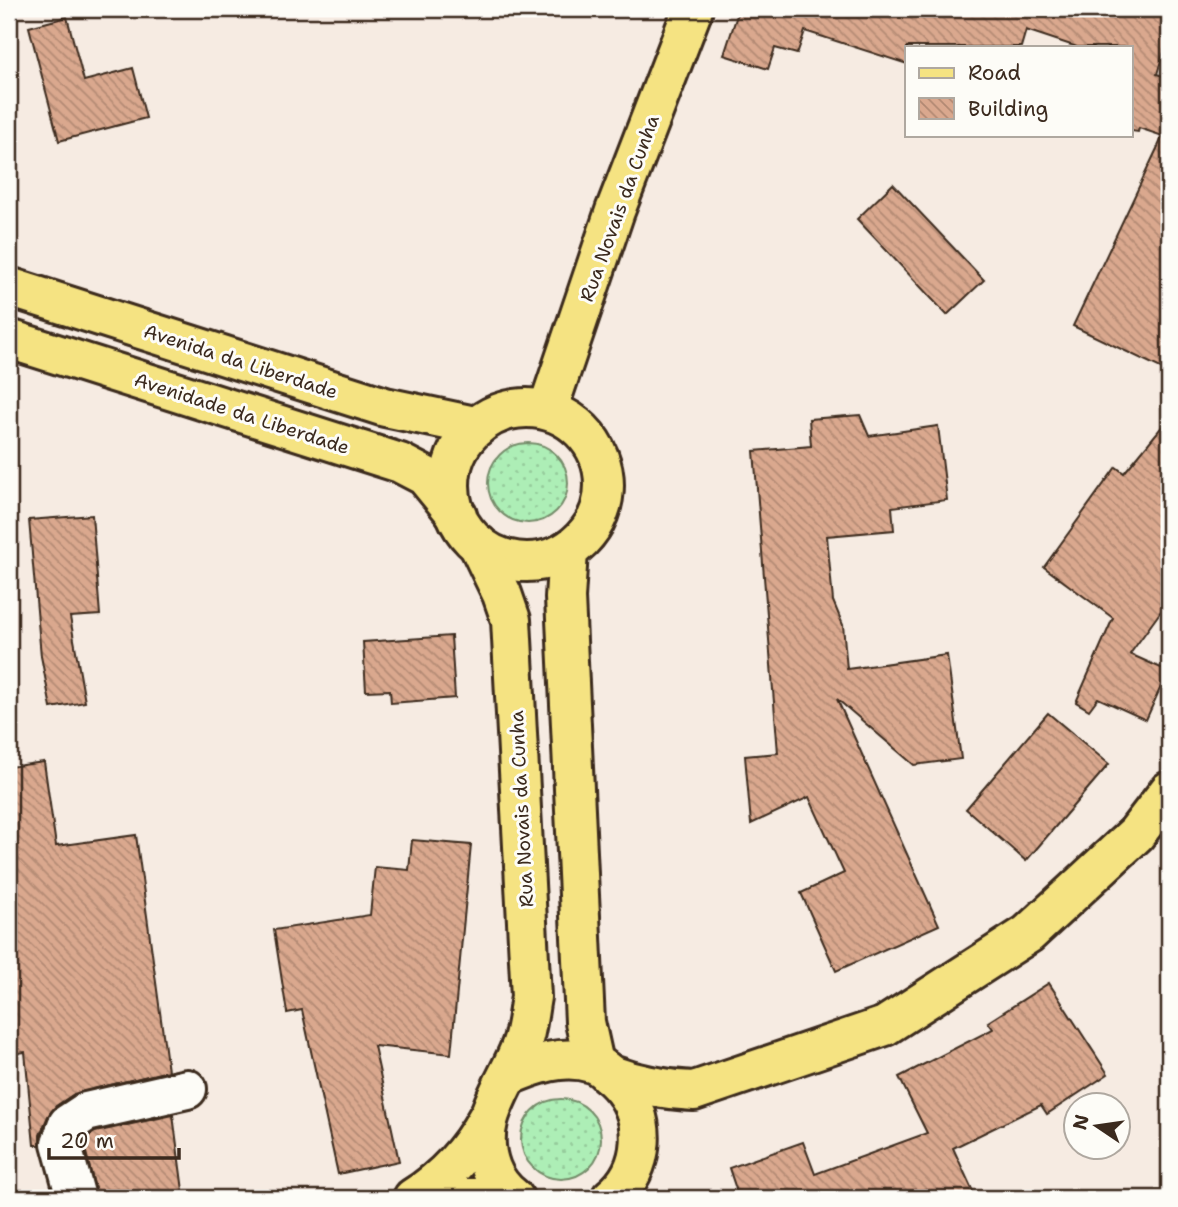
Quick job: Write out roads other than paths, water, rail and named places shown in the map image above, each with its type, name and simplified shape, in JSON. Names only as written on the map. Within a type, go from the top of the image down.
[{"type":"main road","name":"Rua Novais da Cunha","points":[[548,409],[615,211],[694,9]]},
{"type":"main road","name":"Avenida da Liberdade","points":[[9,287],[385,407],[475,425]]},
{"type":"main road","name":"Avenidade da Liberdade","points":[[9,339],[400,463],[425,476],[468,530]]},
{"type":"main road","points":[[522,408],[548,409],[572,423],[591,442],[601,466],[603,492],[597,516],[584,536],[568,551],[541,562],[517,562],[494,555],[468,530],[451,499],[451,474],[459,449],[475,425],[497,414],[522,408]]},
{"type":"main road","name":"Rua Novais da Cunha","points":[[468,530],[502,594],[511,620],[531,997],[523,1042],[489,1115]]},
{"type":"main road","points":[[568,551],[565,598],[584,1008],[601,1068],[627,1093],[638,1118],[641,1145],[632,1184]]},
{"type":"main road","points":[[509,1076],[557,1059],[601,1068],[640,1086],[694,1091],[885,1026],[1028,934],[1136,834],[1169,791]]},
{"type":"main road","points":[[611,1198],[632,1184],[657,1132],[693,1098],[715,1085]]},
{"type":"main road","points":[[413,1198],[462,1156],[489,1115]]},
{"type":"main road","points":[[489,1115],[485,1128],[485,1153],[494,1177],[514,1198]]},
{"type":"main road","points":[[449,1198],[497,1198]]},
{"type":"lane","points":[[76,1198],[61,1143],[68,1124],[86,1112],[187,1089]]}]
